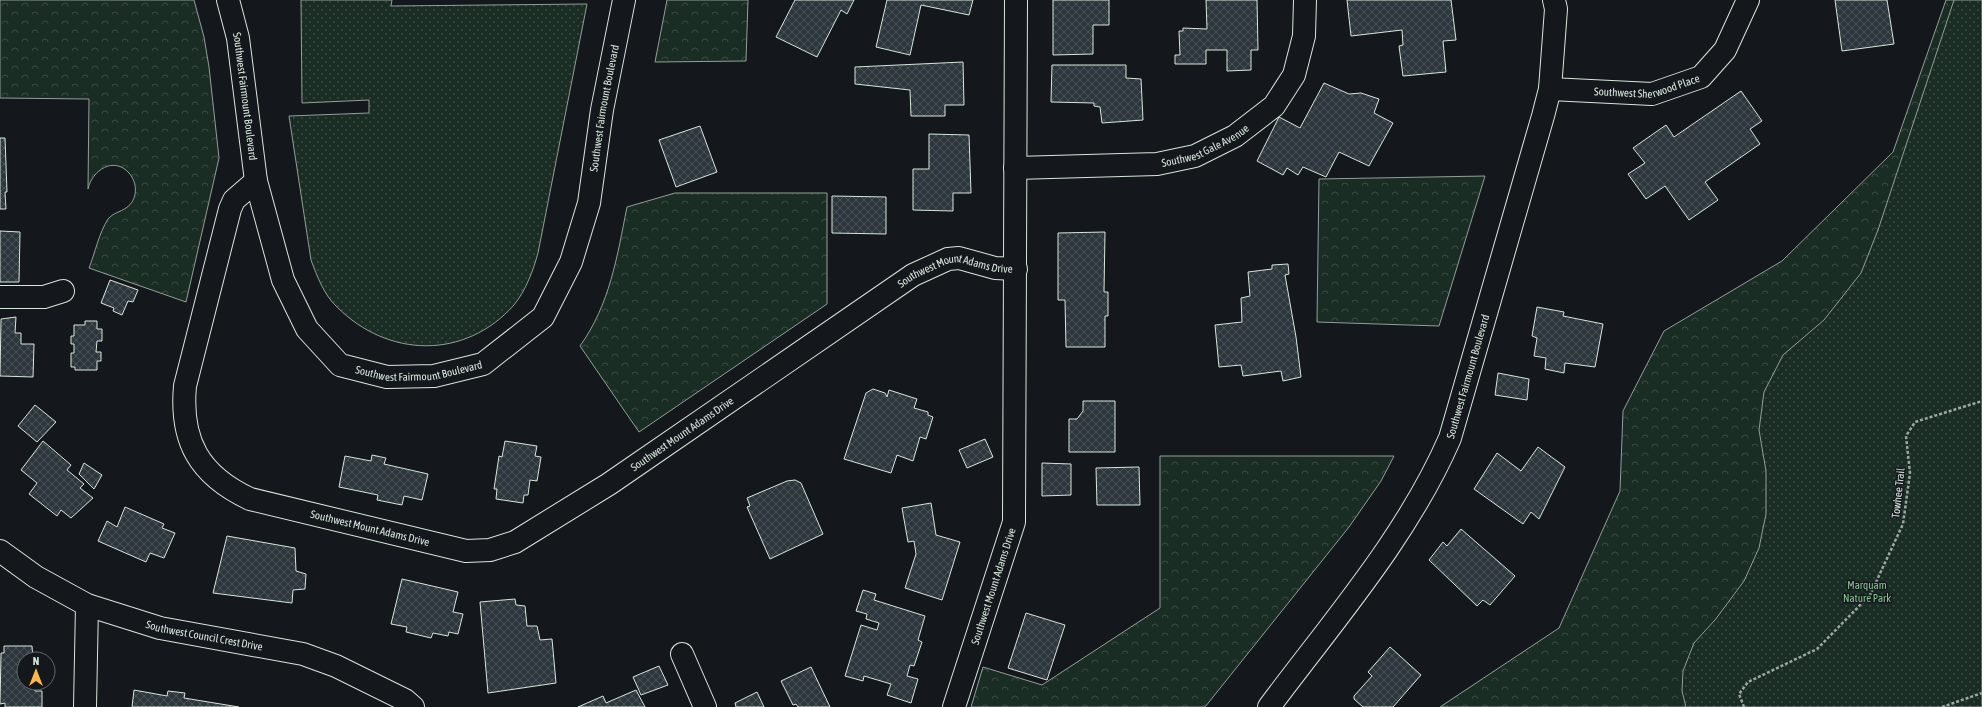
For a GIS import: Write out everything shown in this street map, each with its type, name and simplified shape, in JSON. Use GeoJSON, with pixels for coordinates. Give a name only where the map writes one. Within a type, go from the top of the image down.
{"type":"FeatureCollection","features":[{"type":"Feature","properties":{"kind":"street","name":"Southwest Fairmount Boulevard"},"geometry":{"type":"LineString","coordinates":[[228,0],[238,38],[256,181],[283,280],[307,329],[340,364],[387,377],[434,376],[483,364],[542,317],[571,262],[589,204],[602,110],[624,0]]}},
{"type":"Feature","properties":{"kind":"street"},"geometry":{"type":"LineString","coordinates":[[1016,0],[1016,269]]}},
{"type":"Feature","properties":{"kind":"street","name":"Southwest Gale Avenue"},"geometry":{"type":"LineString","coordinates":[[1015,168],[1157,164],[1195,156],[1234,136],[1274,106],[1294,75],[1304,36],[1305,0]]}},
{"type":"Feature","properties":{"kind":"street","name":"Southwest Fairmount Boulevard"},"geometry":{"type":"LineString","coordinates":[[1268,707],[1391,544],[1437,468],[1450,438],[1550,89],[1556,10],[1554,0]]}},
{"type":"Feature","properties":{"kind":"street","name":"Southwest Sherwood Place"},"geometry":{"type":"LineString","coordinates":[[1550,89],[1652,94],[1701,77],[1724,50],[1748,0]]}},
{"type":"Feature","properties":{"kind":"street","name":"Southwest Mount Adams Drive"},"geometry":{"type":"LineString","coordinates":[[256,181],[234,200],[230,209],[185,386],[183,406],[190,442],[200,461],[225,485],[250,499],[466,551],[490,550],[515,542],[522,538],[609,484],[913,275],[948,259],[963,259],[995,268],[1016,269],[1014,522],[954,707]]}},
{"type":"Feature","properties":{"kind":"street"},"geometry":{"type":"LineString","coordinates":[[0,297],[44,297],[63,291]]}},
{"type":"Feature","properties":{"kind":"street","name":"Southwest Council Crest Drive"},"geometry":{"type":"LineString","coordinates":[[0,551],[36,577],[88,605],[160,628],[303,654],[336,666],[405,700],[413,707]]}},
{"type":"Feature","properties":{"kind":"street"},"geometry":{"type":"LineString","coordinates":[[85,707],[88,605]]}},
{"type":"Feature","properties":{"kind":"street"},"geometry":{"type":"LineString","coordinates":[[682,654],[706,707]]}},
{"type":"Feature","properties":{"kind":"path","name":"Towhee Trail"},"geometry":{"type":"LineString","coordinates":[[1744,707],[1739,694],[1748,682],[1817,649],[1870,595],[1903,524],[1910,473],[1906,436],[1915,422],[1982,401]]}},
{"type":"Feature","properties":{"kind":"path"},"geometry":{"type":"LineString","coordinates":[[1942,707],[1982,693]]}},
{"type":"Feature","properties":{"kind":"green space"},"geometry":{"type":"Polygon","coordinates":[[[0,0],[194,0],[204,37],[209,67],[219,158],[186,302],[89,268],[108,219],[126,208],[133,201],[135,196],[134,182],[129,173],[123,168],[110,166],[99,171],[94,176],[88,189],[89,99],[0,98],[0,0]]]}},
{"type":"Feature","properties":{"kind":"green space"},"geometry":{"type":"Polygon","coordinates":[[[301,0],[392,0],[391,6],[587,4],[534,267],[526,287],[514,305],[494,323],[473,336],[450,343],[426,346],[402,343],[379,336],[357,324],[337,307],[328,297],[321,285],[311,260],[289,116],[369,113],[369,100],[302,103],[301,0]]]}},
{"type":"Feature","properties":{"kind":"green space"},"geometry":{"type":"Polygon","coordinates":[[[667,0],[748,0],[746,61],[655,62],[667,0]]]}},
{"type":"Feature","properties":{"kind":"green space","name":"Marquam Nature Park"},"geometry":{"type":"Polygon","coordinates":[[[1946,0],[1982,0],[1982,707],[1440,707],[1559,628],[1620,491],[1623,411],[1664,331],[1782,261],[1893,152],[1946,0]]]}},
{"type":"Feature","properties":{"kind":"green space","name":"Marquam Nature Park"},"geometry":{"type":"Polygon","coordinates":[[[1954,0],[1982,0],[1982,707],[1686,707],[1682,691],[1683,671],[1694,643],[1715,620],[1744,581],[1759,548],[1766,514],[1766,471],[1759,430],[1764,392],[1783,355],[1824,320],[1861,273],[1878,230],[1954,0]]]}},
{"type":"Feature","properties":{"kind":"green space"},"geometry":{"type":"Polygon","coordinates":[[[1485,176],[1439,326],[1317,322],[1319,179],[1485,176]]]}},
{"type":"Feature","properties":{"kind":"green space"},"geometry":{"type":"Polygon","coordinates":[[[675,193],[827,193],[827,304],[639,432],[580,346],[599,314],[611,280],[627,207],[675,193]]]}},
{"type":"Feature","properties":{"kind":"green space"},"geometry":{"type":"Polygon","coordinates":[[[1160,456],[1394,456],[1381,481],[1349,527],[1205,707],[971,707],[983,667],[1042,685],[1160,608],[1160,456]]]}},
{"type":"Feature","properties":{"kind":"building"},"geometry":{"type":"Polygon","coordinates":[[[795,0],[854,0],[847,14],[841,10],[817,57],[776,37],[795,0]]]}},
{"type":"Feature","properties":{"kind":"building"},"geometry":{"type":"Polygon","coordinates":[[[887,0],[973,0],[969,15],[921,5],[910,55],[876,47],[887,0]]]}},
{"type":"Feature","properties":{"kind":"building"},"geometry":{"type":"Polygon","coordinates":[[[1053,0],[1109,0],[1109,25],[1093,25],[1093,54],[1053,55],[1053,0]]]}},
{"type":"Feature","properties":{"kind":"building"},"geometry":{"type":"Polygon","coordinates":[[[1206,0],[1257,0],[1258,50],[1251,50],[1251,70],[1227,71],[1227,50],[1206,50],[1206,64],[1175,64],[1175,55],[1180,55],[1179,31],[1183,31],[1183,28],[1207,29],[1206,0]]]}},
{"type":"Feature","properties":{"kind":"building"},"geometry":{"type":"Polygon","coordinates":[[[1347,0],[1451,0],[1456,40],[1443,41],[1446,72],[1403,76],[1399,46],[1403,45],[1402,30],[1351,36],[1347,0]]]}},
{"type":"Feature","properties":{"kind":"building"},"geometry":{"type":"Polygon","coordinates":[[[1835,0],[1887,0],[1894,44],[1842,51],[1835,0]]]}},
{"type":"Feature","properties":{"kind":"building"},"geometry":{"type":"Polygon","coordinates":[[[963,62],[964,105],[945,105],[945,116],[911,116],[910,90],[855,84],[855,67],[963,62]]]}},
{"type":"Feature","properties":{"kind":"building"},"geometry":{"type":"Polygon","coordinates":[[[1052,65],[1126,65],[1126,78],[1141,79],[1143,120],[1102,123],[1100,107],[1094,106],[1094,103],[1051,102],[1052,65]]]}},
{"type":"Feature","properties":{"kind":"building"},"geometry":{"type":"Polygon","coordinates":[[[1324,83],[1349,94],[1361,93],[1379,99],[1374,113],[1393,123],[1369,166],[1339,152],[1326,177],[1303,167],[1298,175],[1287,168],[1283,175],[1257,161],[1279,117],[1300,128],[1324,83]]]}},
{"type":"Feature","properties":{"kind":"building"},"geometry":{"type":"Polygon","coordinates":[[[1741,91],[1762,121],[1750,129],[1760,144],[1705,182],[1718,200],[1689,220],[1665,186],[1646,199],[1628,174],[1645,163],[1633,148],[1666,125],[1674,137],[1741,91]]]}},
{"type":"Feature","properties":{"kind":"building"},"geometry":{"type":"Polygon","coordinates":[[[700,126],[717,172],[676,187],[659,140],[700,126]]]}},
{"type":"Feature","properties":{"kind":"building"},"geometry":{"type":"Polygon","coordinates":[[[929,134],[969,135],[971,193],[953,193],[953,211],[913,210],[913,169],[929,169],[929,134]]]}},
{"type":"Feature","properties":{"kind":"building"},"geometry":{"type":"Polygon","coordinates":[[[0,138],[5,138],[7,192],[5,192],[6,209],[0,209],[0,138]]]}},
{"type":"Feature","properties":{"kind":"building"},"geometry":{"type":"Polygon","coordinates":[[[832,196],[886,197],[886,234],[832,233],[832,196]]]}},
{"type":"Feature","properties":{"kind":"building"},"geometry":{"type":"Polygon","coordinates":[[[0,231],[20,232],[19,282],[0,282],[0,231]]]}},
{"type":"Feature","properties":{"kind":"building"},"geometry":{"type":"Polygon","coordinates":[[[1105,232],[1104,292],[1108,292],[1108,316],[1105,316],[1105,347],[1066,347],[1065,300],[1058,300],[1058,233],[1105,232]]]}},
{"type":"Feature","properties":{"kind":"building"},"geometry":{"type":"Polygon","coordinates":[[[1288,264],[1289,274],[1285,275],[1296,337],[1301,377],[1283,381],[1281,371],[1243,376],[1241,365],[1219,367],[1215,325],[1242,322],[1241,298],[1250,296],[1248,272],[1272,269],[1272,265],[1288,264]]]}},
{"type":"Feature","properties":{"kind":"building"},"geometry":{"type":"Polygon","coordinates":[[[110,280],[138,290],[133,302],[128,301],[122,315],[113,311],[114,308],[101,303],[110,280]]]}},
{"type":"Feature","properties":{"kind":"building"},"geometry":{"type":"Polygon","coordinates":[[[1537,307],[1564,312],[1563,316],[1603,324],[1595,367],[1565,363],[1564,373],[1545,369],[1546,358],[1534,356],[1537,338],[1532,336],[1537,307]]]}},
{"type":"Feature","properties":{"kind":"building"},"geometry":{"type":"Polygon","coordinates":[[[16,317],[15,333],[21,333],[21,344],[34,344],[33,377],[0,376],[1,319],[16,317]]]}},
{"type":"Feature","properties":{"kind":"building"},"geometry":{"type":"Polygon","coordinates":[[[85,321],[97,321],[97,329],[102,329],[102,341],[97,341],[96,352],[101,352],[101,361],[97,361],[97,370],[75,370],[75,367],[71,367],[71,353],[74,353],[74,344],[71,344],[71,336],[74,336],[74,325],[85,325],[85,321]]]}},
{"type":"Feature","properties":{"kind":"building"},"geometry":{"type":"Polygon","coordinates":[[[1498,373],[1529,379],[1527,400],[1495,395],[1498,373]]]}},
{"type":"Feature","properties":{"kind":"building"},"geometry":{"type":"Polygon","coordinates":[[[873,389],[885,393],[887,397],[889,390],[917,399],[914,408],[928,412],[928,415],[933,417],[926,439],[920,437],[913,461],[897,455],[891,473],[844,459],[866,393],[873,389]]]}},
{"type":"Feature","properties":{"kind":"building"},"geometry":{"type":"Polygon","coordinates":[[[1083,401],[1115,401],[1115,452],[1069,452],[1069,419],[1077,419],[1083,411],[1083,401]]]}},
{"type":"Feature","properties":{"kind":"building"},"geometry":{"type":"Polygon","coordinates":[[[35,405],[56,422],[37,442],[18,426],[35,405]]]}},
{"type":"Feature","properties":{"kind":"building"},"geometry":{"type":"Polygon","coordinates":[[[985,439],[993,457],[967,468],[959,450],[985,439]]]}},
{"type":"Feature","properties":{"kind":"building"},"geometry":{"type":"Polygon","coordinates":[[[43,441],[71,465],[67,470],[84,484],[80,488],[93,498],[71,518],[61,510],[57,516],[29,494],[37,483],[21,470],[43,441]]]}},
{"type":"Feature","properties":{"kind":"building"},"geometry":{"type":"Polygon","coordinates":[[[505,441],[537,446],[535,456],[541,457],[537,481],[530,480],[528,495],[524,495],[523,503],[496,499],[497,489],[494,489],[499,456],[502,457],[505,441]]]}},
{"type":"Feature","properties":{"kind":"building"},"geometry":{"type":"Polygon","coordinates":[[[1538,447],[1565,467],[1539,519],[1531,512],[1523,524],[1474,489],[1497,453],[1521,471],[1538,447]]]}},
{"type":"Feature","properties":{"kind":"building"},"geometry":{"type":"Polygon","coordinates":[[[372,455],[386,458],[384,464],[428,474],[422,500],[404,496],[402,505],[377,500],[378,495],[339,487],[345,456],[371,461],[372,455]]]}},
{"type":"Feature","properties":{"kind":"building"},"geometry":{"type":"Polygon","coordinates":[[[84,463],[102,475],[94,489],[79,474],[84,463]]]}},
{"type":"Feature","properties":{"kind":"building"},"geometry":{"type":"Polygon","coordinates":[[[1042,463],[1071,464],[1071,495],[1042,496],[1042,463]]]}},
{"type":"Feature","properties":{"kind":"building"},"geometry":{"type":"Polygon","coordinates":[[[1139,467],[1140,505],[1097,505],[1096,468],[1139,467]]]}},
{"type":"Feature","properties":{"kind":"building"},"geometry":{"type":"Polygon","coordinates":[[[795,480],[801,483],[823,534],[770,559],[747,507],[750,506],[747,498],[787,481],[795,480]]]}},
{"type":"Feature","properties":{"kind":"building"},"geometry":{"type":"Polygon","coordinates":[[[931,503],[936,535],[960,542],[942,600],[905,588],[916,554],[914,541],[908,542],[902,508],[931,503]]]}},
{"type":"Feature","properties":{"kind":"building"},"geometry":{"type":"Polygon","coordinates":[[[125,507],[164,524],[162,528],[175,533],[164,558],[150,553],[146,562],[98,541],[107,521],[117,527],[125,507]]]}},
{"type":"Feature","properties":{"kind":"building"},"geometry":{"type":"Polygon","coordinates":[[[1461,529],[1515,576],[1490,605],[1483,600],[1477,606],[1429,560],[1443,542],[1447,546],[1461,529]]]}},
{"type":"Feature","properties":{"kind":"building"},"geometry":{"type":"Polygon","coordinates":[[[227,536],[295,548],[296,571],[306,574],[305,589],[293,590],[292,603],[213,593],[227,536]]]}},
{"type":"Feature","properties":{"kind":"building"},"geometry":{"type":"Polygon","coordinates":[[[402,579],[458,592],[453,612],[463,614],[458,634],[449,632],[448,636],[433,633],[431,638],[406,632],[407,627],[391,624],[402,579]]]}},
{"type":"Feature","properties":{"kind":"building"},"geometry":{"type":"Polygon","coordinates":[[[863,590],[876,594],[874,600],[925,616],[918,640],[922,642],[914,666],[910,665],[907,676],[918,679],[911,703],[887,695],[891,684],[864,676],[863,681],[845,676],[861,625],[877,630],[879,623],[866,619],[867,614],[856,611],[863,590]]]}},
{"type":"Feature","properties":{"kind":"building"},"geometry":{"type":"Polygon","coordinates":[[[515,599],[516,605],[525,606],[527,626],[537,626],[540,640],[552,639],[556,683],[488,693],[480,602],[515,599]]]}},
{"type":"Feature","properties":{"kind":"building"},"geometry":{"type":"Polygon","coordinates":[[[1026,613],[1065,625],[1047,680],[1008,668],[1026,613]]]}},
{"type":"Feature","properties":{"kind":"building"},"geometry":{"type":"Polygon","coordinates":[[[4,646],[32,646],[32,651],[16,651],[16,691],[42,691],[42,707],[5,707],[5,703],[0,704],[1,653],[4,653],[4,646]]]}},
{"type":"Feature","properties":{"kind":"building"},"geometry":{"type":"Polygon","coordinates":[[[1390,647],[1421,675],[1393,707],[1363,707],[1354,699],[1354,696],[1372,676],[1368,672],[1390,647]]]}},
{"type":"Feature","properties":{"kind":"building"},"geometry":{"type":"Polygon","coordinates":[[[659,666],[668,685],[641,695],[633,677],[659,666]]]}},
{"type":"Feature","properties":{"kind":"building"},"geometry":{"type":"Polygon","coordinates":[[[811,667],[830,707],[798,707],[796,704],[793,705],[781,681],[811,667]]]}},
{"type":"Feature","properties":{"kind":"building"},"geometry":{"type":"Polygon","coordinates":[[[134,690],[167,696],[168,691],[185,693],[184,698],[239,707],[132,707],[134,690]]]}},
{"type":"Feature","properties":{"kind":"building"},"geometry":{"type":"Polygon","coordinates":[[[636,690],[645,707],[578,707],[603,696],[606,703],[636,690]]]}},
{"type":"Feature","properties":{"kind":"building"},"geometry":{"type":"Polygon","coordinates":[[[757,692],[764,707],[736,707],[735,703],[757,692]]]}}]}
